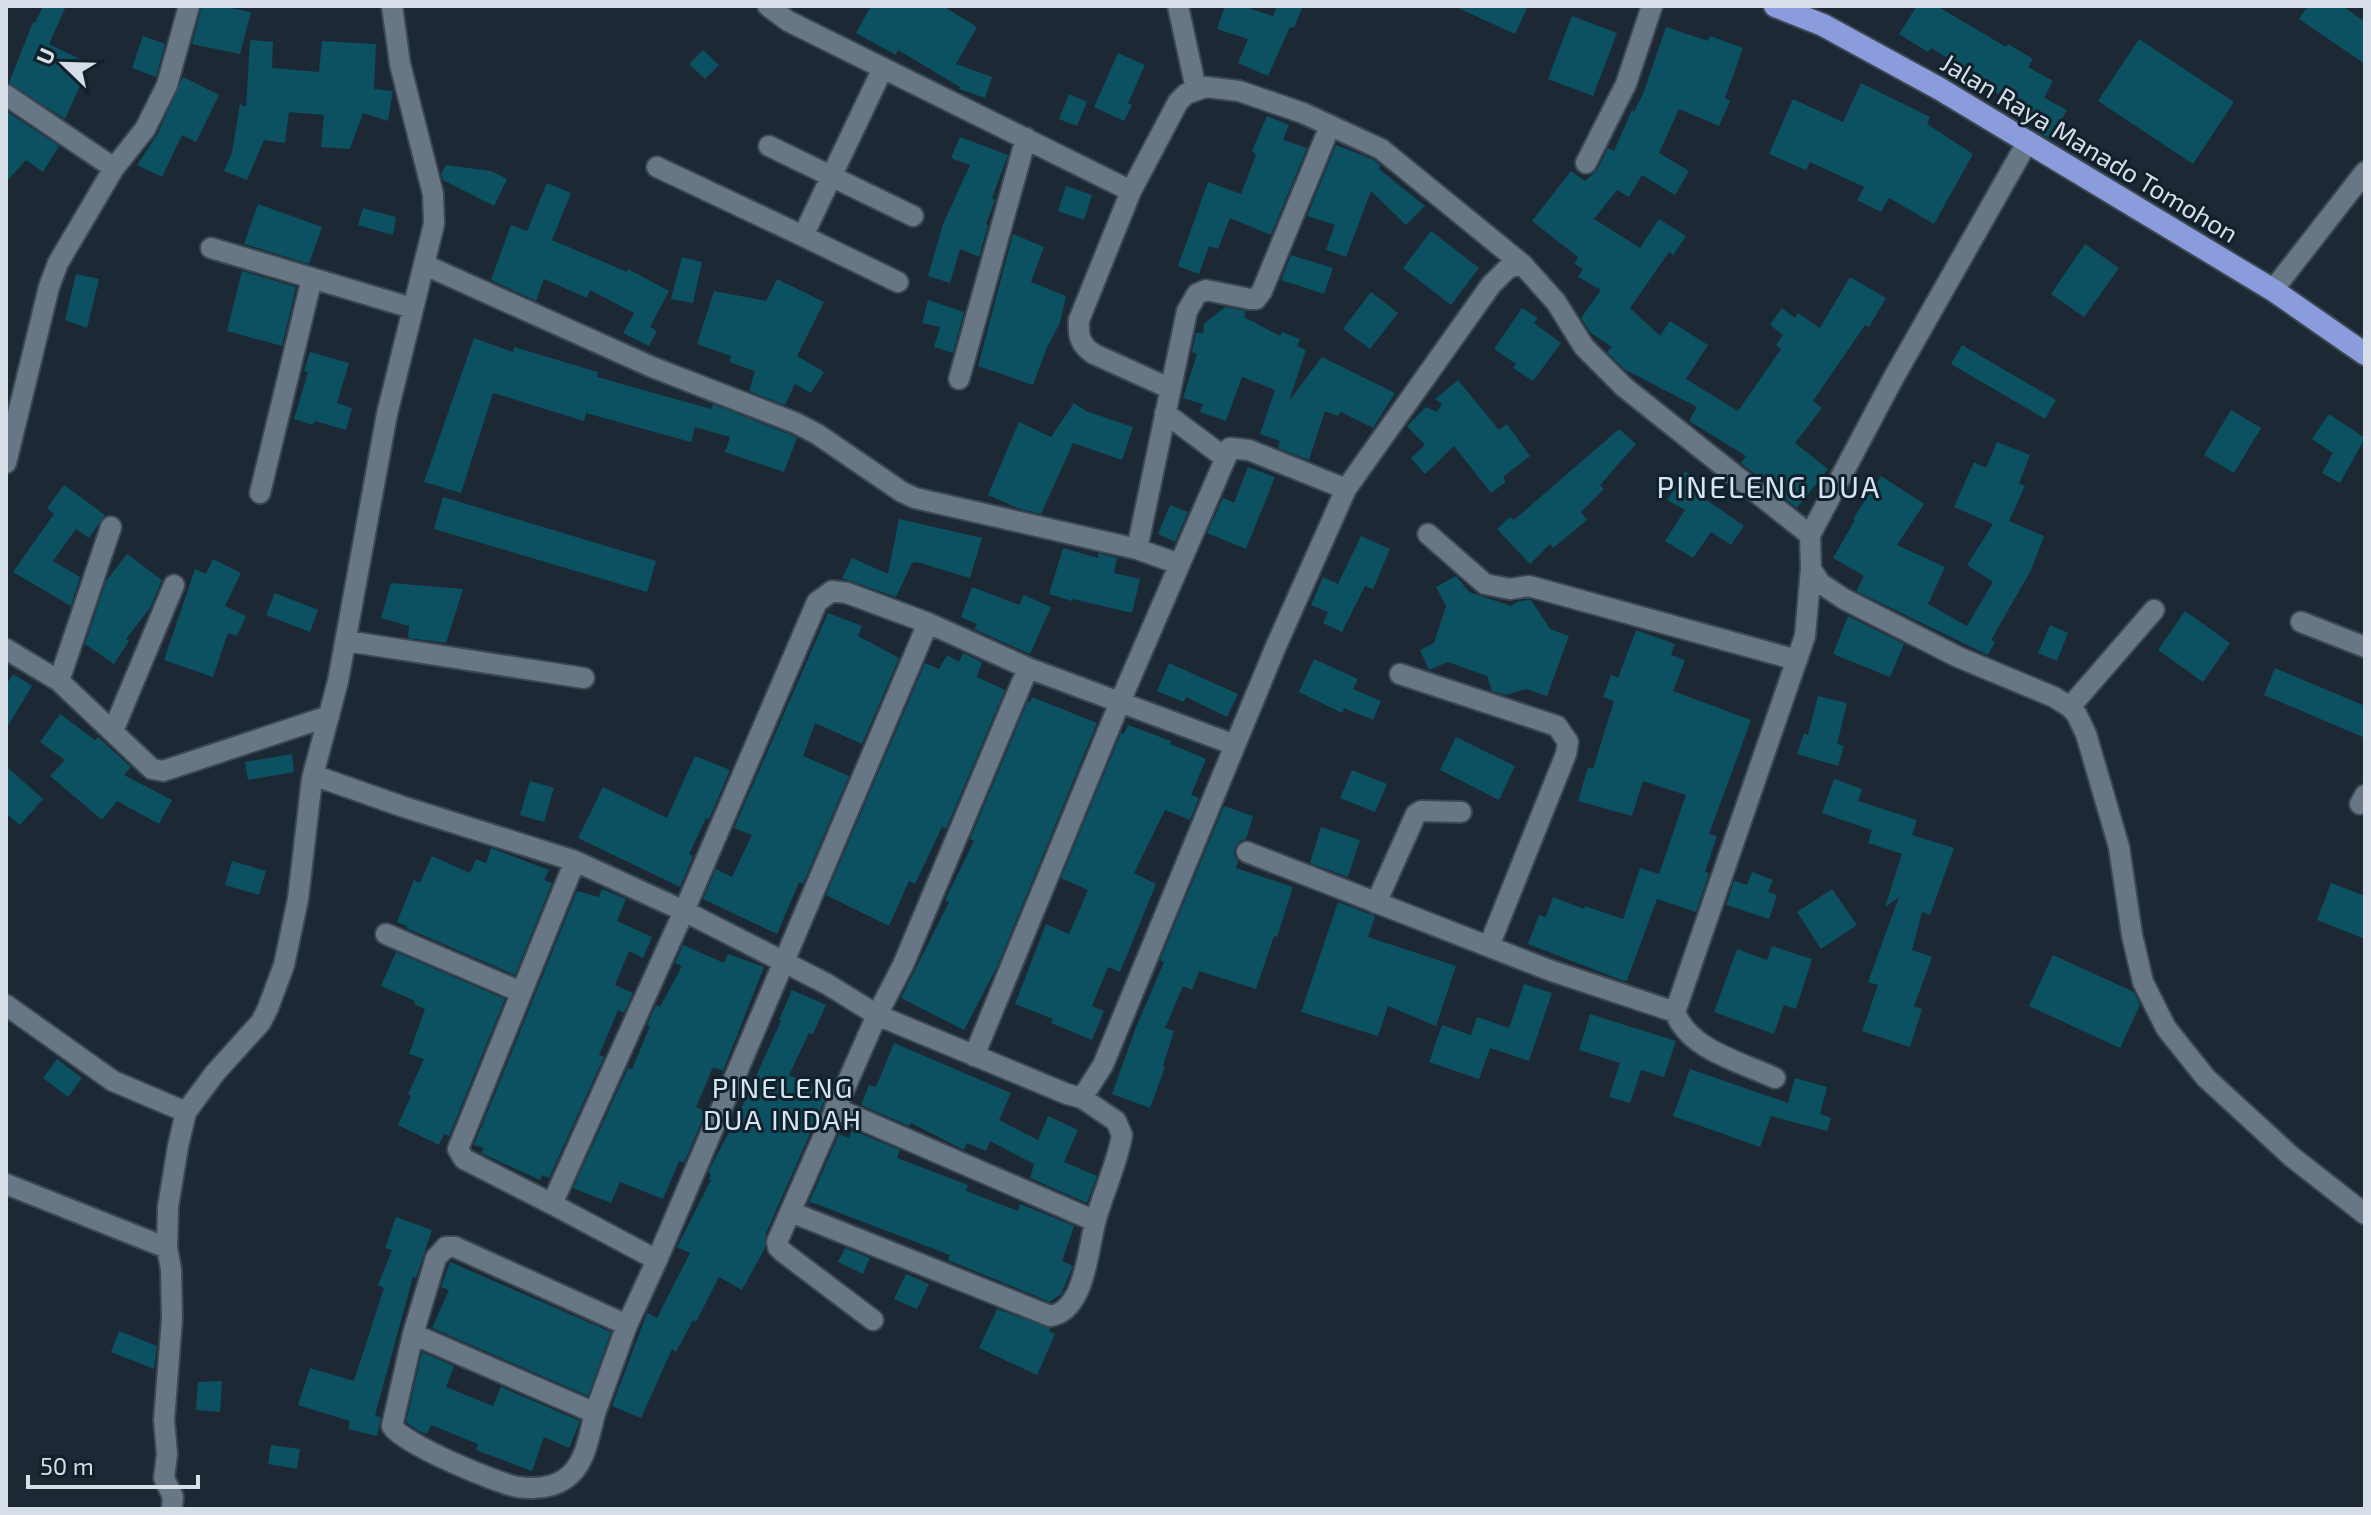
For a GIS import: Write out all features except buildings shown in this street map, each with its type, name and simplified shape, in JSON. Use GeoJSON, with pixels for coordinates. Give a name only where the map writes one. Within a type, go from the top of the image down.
{"type":"FeatureCollection","features":[{"type":"Feature","properties":{"kind":"highway","name":"Jalan Raya Manado Tomohon"},"geometry":{"type":"LineString","coordinates":[[1781,7],[1823,25],[2028,141],[2273,290],[2365,354]]}},
{"type":"Feature","properties":{"kind":"street"},"geometry":{"type":"LineString","coordinates":[[6,463],[49,287],[58,263],[114,168],[145,129],[163,94],[189,6]]}},
{"type":"Feature","properties":{"kind":"street"},"geometry":{"type":"LineString","coordinates":[[172,1509],[173,1497],[164,1478],[167,1454],[164,1420],[166,1380],[172,1319],[171,1269],[167,1248],[168,1207],[186,1112],[215,1073],[255,1030],[268,1008],[284,965],[293,925],[313,775],[346,641],[387,414],[434,224],[433,194],[400,64],[392,6]]}},
{"type":"Feature","properties":{"kind":"street"},"geometry":{"type":"LineString","coordinates":[[768,6],[778,16],[1131,191]]}},
{"type":"Feature","properties":{"kind":"street"},"geometry":{"type":"LineString","coordinates":[[1178,6],[1196,89]]}},
{"type":"Feature","properties":{"kind":"street"},"geometry":{"type":"LineString","coordinates":[[1586,163],[1626,84],[1652,6]]}},
{"type":"Feature","properties":{"kind":"street"},"geometry":{"type":"LineString","coordinates":[[803,236],[883,68]]}},
{"type":"Feature","properties":{"kind":"street"},"geometry":{"type":"LineString","coordinates":[[1169,388],[1085,348],[1079,335],[1079,320],[1131,191],[1178,102],[1196,89],[1219,87],[1239,91],[1303,113],[1381,149],[1522,264],[1556,302],[1584,347],[1613,377],[1810,535]]}},
{"type":"Feature","properties":{"kind":"street"},"geometry":{"type":"LineString","coordinates":[[6,95],[114,168]]}},
{"type":"Feature","properties":{"kind":"street"},"geometry":{"type":"LineString","coordinates":[[1137,549],[1187,311],[1201,291],[1211,290],[1256,299],[1330,126]]}},
{"type":"Feature","properties":{"kind":"street"},"geometry":{"type":"LineString","coordinates":[[959,379],[1026,138]]}},
{"type":"Feature","properties":{"kind":"street"},"geometry":{"type":"LineString","coordinates":[[1775,1078],[1697,1042],[1680,1026],[1675,1012],[1797,660],[1809,617],[1810,535],[1894,377],[2028,141]]}},
{"type":"Feature","properties":{"kind":"street"},"geometry":{"type":"LineString","coordinates":[[769,146],[913,216]]}},
{"type":"Feature","properties":{"kind":"street"},"geometry":{"type":"LineString","coordinates":[[657,167],[898,282]]}},
{"type":"Feature","properties":{"kind":"street"},"geometry":{"type":"LineString","coordinates":[[2273,290],[2365,172]]}},
{"type":"Feature","properties":{"kind":"street"},"geometry":{"type":"LineString","coordinates":[[211,248],[412,308]]}},
{"type":"Feature","properties":{"kind":"street"},"geometry":{"type":"LineString","coordinates":[[1082,1098],[1103,1065],[1276,646],[1346,489],[1491,285],[1508,268],[1522,264]]}},
{"type":"Feature","properties":{"kind":"street"},"geometry":{"type":"LineString","coordinates":[[425,265],[652,367],[796,423],[915,498],[1137,549],[1179,564]]}},
{"type":"Feature","properties":{"kind":"street"},"geometry":{"type":"LineString","coordinates":[[260,493],[312,278]]}},
{"type":"Feature","properties":{"kind":"street"},"geometry":{"type":"LineString","coordinates":[[1165,413],[1224,457]]}},
{"type":"Feature","properties":{"kind":"street"},"geometry":{"type":"LineString","coordinates":[[974,1056],[1224,457],[1233,447],[1249,450],[1346,489]]}},
{"type":"Feature","properties":{"kind":"street"},"geometry":{"type":"LineString","coordinates":[[59,681],[111,527]]}},
{"type":"Feature","properties":{"kind":"street"},"geometry":{"type":"LineString","coordinates":[[1428,534],[1485,584],[1510,589],[1529,586],[1797,660]]}},
{"type":"Feature","properties":{"kind":"street"},"geometry":{"type":"LineString","coordinates":[[1811,569],[1820,583],[1860,608],[1958,657],[2054,697],[2070,707],[2086,734],[2119,847],[2132,935],[2143,982],[2166,1028],[2206,1078],[2292,1157],[2365,1214]]}},
{"type":"Feature","properties":{"kind":"street"},"geometry":{"type":"LineString","coordinates":[[113,731],[174,585]]}},
{"type":"Feature","properties":{"kind":"street"},"geometry":{"type":"LineString","coordinates":[[552,1204],[684,911],[817,602],[832,591],[843,592],[928,623],[1028,668],[1235,745]]}},
{"type":"Feature","properties":{"kind":"street"},"geometry":{"type":"LineString","coordinates":[[2070,707],[2154,610]]}},
{"type":"Feature","properties":{"kind":"street"},"geometry":{"type":"LineString","coordinates":[[2301,622],[2365,647]]}},
{"type":"Feature","properties":{"kind":"street"},"geometry":{"type":"LineString","coordinates":[[627,1325],[455,1247],[446,1247],[436,1258],[413,1334],[392,1426],[396,1433],[509,1485],[540,1488],[555,1484],[577,1469],[627,1325],[785,963],[928,623]]}},
{"type":"Feature","properties":{"kind":"street"},"geometry":{"type":"LineString","coordinates":[[346,641],[584,678]]}},
{"type":"Feature","properties":{"kind":"street"},"geometry":{"type":"LineString","coordinates":[[6,649],[59,681],[152,769],[163,771],[329,716]]}},
{"type":"Feature","properties":{"kind":"street"},"geometry":{"type":"LineString","coordinates":[[873,1320],[778,1247],[779,1235],[877,1015],[903,965],[1028,668]]}},
{"type":"Feature","properties":{"kind":"street"},"geometry":{"type":"LineString","coordinates":[[1400,674],[1557,726],[1568,742],[1566,754],[1489,946]]}},
{"type":"Feature","properties":{"kind":"street"},"geometry":{"type":"LineString","coordinates":[[313,775],[575,861],[684,911],[827,984],[877,1015],[1082,1098],[1116,1121],[1122,1135],[1075,1297],[1063,1312],[1050,1316],[791,1212]]}},
{"type":"Feature","properties":{"kind":"street"},"geometry":{"type":"LineString","coordinates":[[1376,903],[1416,814],[1421,811],[1461,812]]}},
{"type":"Feature","properties":{"kind":"street"},"geometry":{"type":"LineString","coordinates":[[1247,852],[1549,970],[1675,1012]]}},
{"type":"Feature","properties":{"kind":"street"},"geometry":{"type":"LineString","coordinates":[[575,861],[458,1149],[464,1159],[657,1260]]}},
{"type":"Feature","properties":{"kind":"street"},"geometry":{"type":"LineString","coordinates":[[386,934],[521,992]]}},
{"type":"Feature","properties":{"kind":"street"},"geometry":{"type":"LineString","coordinates":[[6,1005],[113,1081],[186,1112]]}},
{"type":"Feature","properties":{"kind":"street"},"geometry":{"type":"LineString","coordinates":[[835,1108],[1095,1221]]}},
{"type":"Feature","properties":{"kind":"street"},"geometry":{"type":"LineString","coordinates":[[6,1184],[167,1248]]}},
{"type":"Feature","properties":{"kind":"street"},"geometry":{"type":"LineString","coordinates":[[413,1334],[595,1413]]}},
{"type":"Feature","properties":{"kind":"district","name":"PINELENG DUA"},"geometry":{"type":"Point","coordinates":[1769,486]}},
{"type":"Feature","properties":{"kind":"district","name":"PINELENG DUA INDAH"},"geometry":{"type":"Point","coordinates":[783,1103]}}]}
